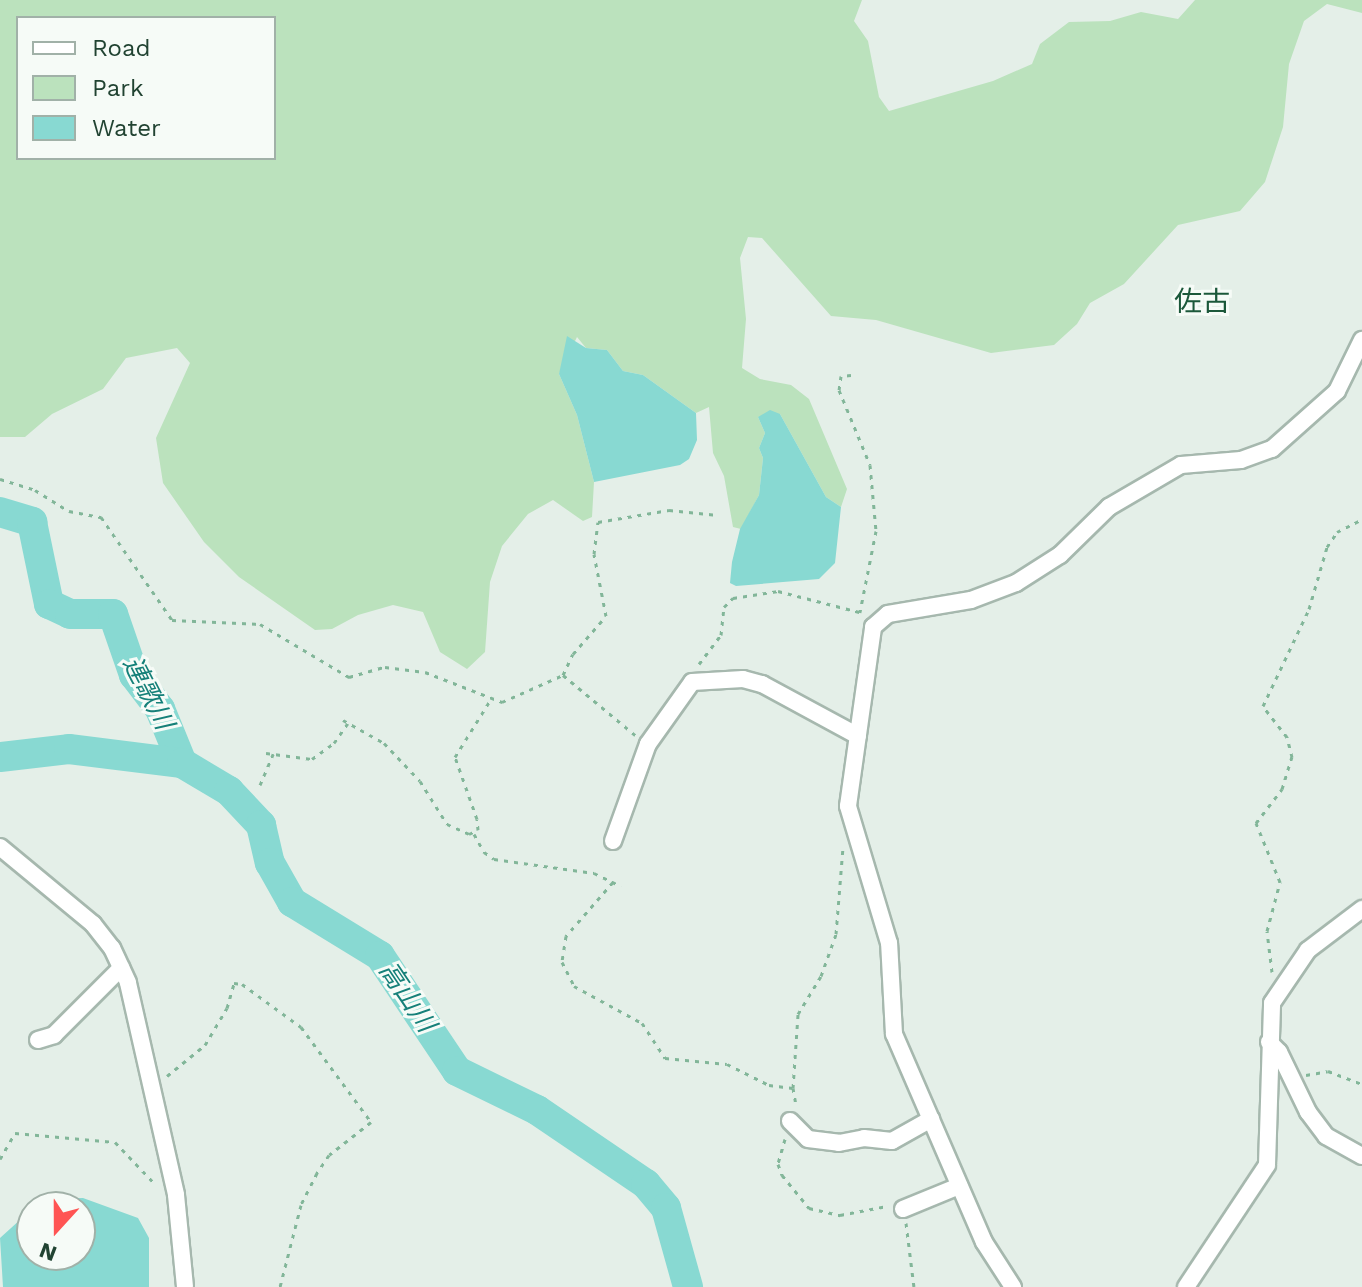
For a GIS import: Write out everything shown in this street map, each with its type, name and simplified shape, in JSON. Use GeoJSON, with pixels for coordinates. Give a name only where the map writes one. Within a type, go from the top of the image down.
{"type":"FeatureCollection","features":[{"type":"Feature","properties":{"kind":"street"},"geometry":{"type":"LineString","coordinates":[[1013,1287],[984,1242],[931,1119],[898,1052],[889,943],[876,892],[852,833],[848,806],[876,621],[888,614],[971,600],[1016,583],[1060,555],[1109,507],[1181,465],[1241,460],[1272,449],[1337,391],[1362,340]]}},
{"type":"Feature","properties":{"kind":"street"},"geometry":{"type":"LineString","coordinates":[[613,841],[648,744],[692,682],[743,679],[762,684],[858,736]]}},
{"type":"Feature","properties":{"kind":"street"},"geometry":{"type":"LineString","coordinates":[[0,847],[93,924],[121,968],[176,1195],[185,1287]]}},
{"type":"Feature","properties":{"kind":"street"},"geometry":{"type":"LineString","coordinates":[[1186,1287],[1267,1165],[1272,1003],[1308,950],[1362,909]]}},
{"type":"Feature","properties":{"kind":"street"},"geometry":{"type":"LineString","coordinates":[[38,1040],[54,1035],[121,968]]}},
{"type":"Feature","properties":{"kind":"street"},"geometry":{"type":"LineString","coordinates":[[1269,1042],[1326,1136],[1362,1156]]}},
{"type":"Feature","properties":{"kind":"street"},"geometry":{"type":"LineString","coordinates":[[790,1121],[808,1139],[839,1143],[864,1138],[892,1141],[931,1119]]}},
{"type":"Feature","properties":{"kind":"street"},"geometry":{"type":"LineString","coordinates":[[903,1209],[959,1186]]}},
{"type":"Feature","properties":{"kind":"path"},"geometry":{"type":"LineString","coordinates":[[851,375],[841,376],[839,390],[864,443],[876,531],[860,612]]}},
{"type":"Feature","properties":{"kind":"path"},"geometry":{"type":"LineString","coordinates":[[0,479],[35,490],[69,511],[101,517],[172,620],[260,624],[288,636],[349,677],[385,667],[425,672],[491,699],[507,701],[563,675],[606,616],[594,554],[598,522],[669,510],[718,515]]}},
{"type":"Feature","properties":{"kind":"path"},"geometry":{"type":"LineString","coordinates":[[1272,1003],[1268,991],[1274,965],[1267,931],[1280,882],[1256,823],[1262,809],[1282,789],[1292,757],[1287,737],[1263,706],[1309,609],[1327,547],[1337,532],[1362,519]]}},
{"type":"Feature","properties":{"kind":"path"},"geometry":{"type":"LineString","coordinates":[[692,682],[692,673],[721,635],[724,607],[733,598],[778,591],[860,612],[876,621]]}},
{"type":"Feature","properties":{"kind":"path"},"geometry":{"type":"LineString","coordinates":[[563,675],[648,744]]}},
{"type":"Feature","properties":{"kind":"path"},"geometry":{"type":"LineString","coordinates":[[491,699],[455,757],[477,819],[474,833],[484,852],[494,859],[594,873],[621,886]]}},
{"type":"Feature","properties":{"kind":"path"},"geometry":{"type":"LineString","coordinates":[[343,720],[371,733],[399,758],[447,824],[474,833]]}},
{"type":"Feature","properties":{"kind":"path"},"geometry":{"type":"LineString","coordinates":[[266,753],[312,759],[334,743],[348,723]]}},
{"type":"Feature","properties":{"kind":"path"},"geometry":{"type":"LineString","coordinates":[[260,785],[273,754]]}},
{"type":"Feature","properties":{"kind":"path"},"geometry":{"type":"LineString","coordinates":[[852,833],[838,860],[836,934],[821,976],[798,1014],[793,1088],[798,1098],[778,1164],[809,1208],[840,1215],[879,1206],[903,1209],[914,1287]]}},
{"type":"Feature","properties":{"kind":"path"},"geometry":{"type":"LineString","coordinates":[[613,882],[566,936],[562,962],[574,986],[642,1023],[665,1058],[706,1058],[769,1085],[793,1088]]}},
{"type":"Feature","properties":{"kind":"path"},"geometry":{"type":"LineString","coordinates":[[152,1090],[205,1045],[227,1008],[234,983],[292,1018],[354,1093],[371,1122],[329,1155],[317,1173],[301,1205],[280,1287]]}},
{"type":"Feature","properties":{"kind":"path"},"geometry":{"type":"LineString","coordinates":[[1293,1079],[1328,1071],[1362,1084]]}},
{"type":"Feature","properties":{"kind":"path"},"geometry":{"type":"LineString","coordinates":[[0,1159],[15,1133],[115,1142],[156,1184],[176,1195]]}},
{"type":"Feature","properties":{"kind":"green space"},"geometry":{"type":"Polygon","coordinates":[[[0,0],[862,0],[854,21],[868,41],[879,97],[889,111],[993,81],[1032,64],[1040,44],[1069,22],[1110,21],[1141,12],[1178,19],[1195,0],[1362,0],[1362,13],[1327,4],[1304,21],[1289,64],[1283,127],[1265,182],[1240,211],[1178,225],[1124,284],[1090,303],[1077,324],[1054,345],[991,353],[876,320],[831,316],[762,238],[748,237],[740,258],[746,319],[742,368],[760,379],[791,385],[809,399],[847,489],[841,507],[826,497],[780,414],[758,417],[765,433],[759,448],[763,458],[759,495],[741,529],[733,527],[724,476],[713,453],[709,407],[696,413],[643,375],[623,371],[607,350],[586,348],[577,337],[559,374],[577,415],[594,482],[592,517],[583,521],[553,500],[528,514],[502,546],[490,582],[485,652],[467,669],[440,652],[423,612],[393,605],[358,615],[332,629],[315,630],[239,577],[204,542],[163,483],[156,438],[190,363],[177,348],[126,358],[103,389],[52,414],[25,437],[0,437],[0,0]]]}},
{"type":"Feature","properties":{"kind":"water"},"geometry":{"type":"Polygon","coordinates":[[[567,336],[586,348],[607,350],[623,371],[643,375],[696,413],[697,440],[689,459],[680,465],[594,482],[577,415],[559,374],[567,336]]]}},
{"type":"Feature","properties":{"kind":"water"},"geometry":{"type":"Polygon","coordinates":[[[770,410],[780,414],[826,497],[841,507],[835,563],[819,579],[736,586],[730,583],[740,529],[759,495],[763,458],[759,448],[765,433],[758,417],[770,410]]]}},
{"type":"Feature","properties":{"kind":"water"},"geometry":{"type":"Polygon","coordinates":[[[96,1203],[138,1218],[149,1238],[149,1287],[3,1287],[0,1238],[16,1224],[16,1271],[96,1271],[96,1203]]]}},
{"type":"Feature","properties":{"kind":"waterway","name":"連歌川"},"geometry":{"type":"LineString","coordinates":[[0,512],[32,522],[49,604],[70,614],[113,614],[134,675],[160,709],[182,763]]}},
{"type":"Feature","properties":{"kind":"waterway","name":"高山川"},"geometry":{"type":"LineString","coordinates":[[0,757],[69,749],[182,763],[229,791],[261,825],[270,863],[292,902],[380,956],[457,1071],[537,1110],[646,1184],[666,1208],[688,1287]]}},
{"type":"Feature","properties":{"kind":"district","name":"佐古"},"geometry":{"type":"Point","coordinates":[1202,302]}}]}
